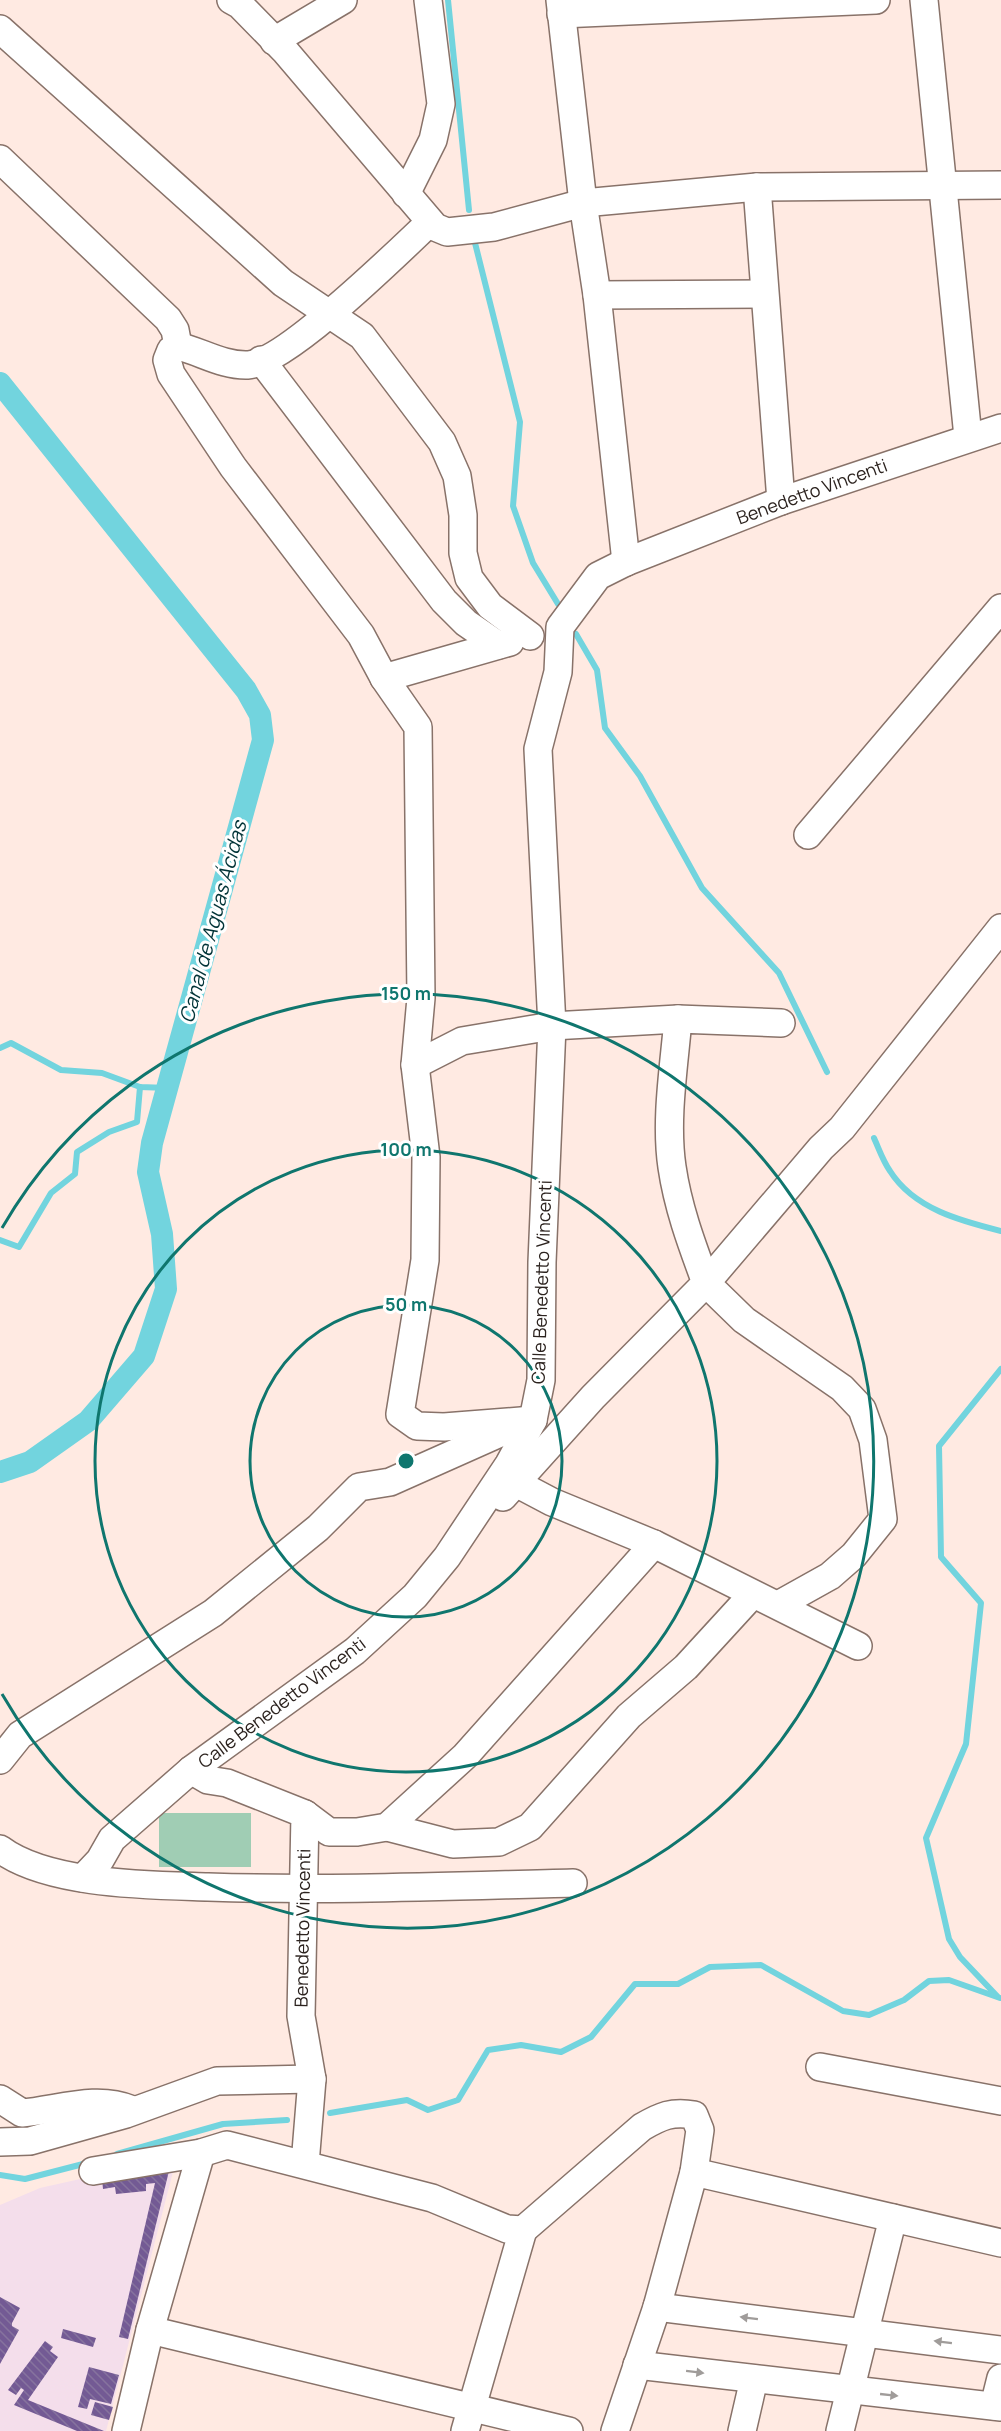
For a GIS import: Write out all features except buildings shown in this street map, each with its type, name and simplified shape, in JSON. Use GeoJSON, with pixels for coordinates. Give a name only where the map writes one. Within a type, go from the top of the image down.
{"type":"FeatureCollection","features":[{"type":"Feature","properties":{"kind":"street"},"geometry":{"type":"LineString","coordinates":[[231,0],[240,5],[274,41],[430,222],[447,232],[494,227],[583,203],[757,187],[1001,185]]}},
{"type":"Feature","properties":{"kind":"street"},"geometry":{"type":"LineString","coordinates":[[274,41],[343,0]]}},
{"type":"Feature","properties":{"kind":"street"},"geometry":{"type":"LineString","coordinates":[[406,194],[433,140],[441,104],[428,0]]}},
{"type":"Feature","properties":{"kind":"street"},"geometry":{"type":"LineString","coordinates":[[384,678],[560,627],[598,576],[626,562],[597,295],[583,203],[560,7],[876,0]]}},
{"type":"Feature","properties":{"kind":"street"},"geometry":{"type":"LineString","coordinates":[[924,0],[968,437]]}},
{"type":"Feature","properties":{"kind":"street"},"geometry":{"type":"LineString","coordinates":[[0,29],[283,284],[362,336],[442,442],[457,476],[463,515],[463,552],[469,578],[490,606],[530,636]]}},
{"type":"Feature","properties":{"kind":"street"},"geometry":{"type":"LineString","coordinates":[[0,159],[168,319],[176,330],[178,346]]}},
{"type":"Feature","properties":{"kind":"street"},"geometry":{"type":"LineString","coordinates":[[757,187],[781,501]]}},
{"type":"Feature","properties":{"kind":"street"},"geometry":{"type":"LineString","coordinates":[[178,346],[229,365],[251,365],[331,314],[430,222]]}},
{"type":"Feature","properties":{"kind":"street"},"geometry":{"type":"LineString","coordinates":[[597,295],[764,294]]}},
{"type":"Feature","properties":{"kind":"street"},"geometry":{"type":"LineString","coordinates":[[178,346],[171,350],[166,360],[171,374],[233,467],[361,635],[384,678],[418,727],[421,998],[415,1065],[426,1157],[425,1260],[416,1327],[404,1379],[400,1414],[417,1426],[444,1427],[532,1420]]}},
{"type":"Feature","properties":{"kind":"street"},"geometry":{"type":"LineString","coordinates":[[261,360],[444,601],[466,623],[498,645]]}},
{"type":"Feature","properties":{"kind":"street","name":"Benedetto Vincenti"},"geometry":{"type":"LineString","coordinates":[[626,562],[781,501],[968,437],[1001,428]]}},
{"type":"Feature","properties":{"kind":"street"},"geometry":{"type":"LineString","coordinates":[[808,835],[1001,608]]}},
{"type":"Feature","properties":{"kind":"street","name":"Calle Benedetto Vincenti"},"geometry":{"type":"LineString","coordinates":[[83,1878],[100,1860],[112,1839],[191,1770],[355,1651],[416,1596],[447,1557],[509,1464],[532,1420],[542,1380],[542,1262],[552,1026],[538,749],[558,672],[560,627]]}},
{"type":"Feature","properties":{"kind":"street"},"geometry":{"type":"LineString","coordinates":[[489,1493],[502,1499],[593,1397],[706,1283],[821,1148],[842,1128],[1001,928]]}},
{"type":"Feature","properties":{"kind":"street"},"geometry":{"type":"LineString","coordinates":[[415,1065],[462,1041],[552,1026],[678,1019],[781,1023]]}},
{"type":"Feature","properties":{"kind":"street"},"geometry":{"type":"LineString","coordinates":[[678,1019],[670,1127],[672,1165],[682,1219],[706,1283],[744,1320],[842,1388],[862,1409],[873,1440],[883,1519],[854,1555],[830,1576],[777,1605]]}},
{"type":"Feature","properties":{"kind":"street"},"geometry":{"type":"LineString","coordinates":[[0,1760],[20,1735],[213,1613],[318,1528],[359,1487],[390,1482],[477,1441],[532,1420]]}},
{"type":"Feature","properties":{"kind":"street"},"geometry":{"type":"LineString","coordinates":[[516,1483],[552,1502],[654,1544],[858,1646]]}},
{"type":"Feature","properties":{"kind":"street"},"geometry":{"type":"LineString","coordinates":[[387,1827],[465,1756],[654,1544]]}},
{"type":"Feature","properties":{"kind":"street"},"geometry":{"type":"LineString","coordinates":[[191,1770],[208,1780],[227,1783],[305,1814],[329,1832],[357,1832],[387,1827],[453,1844],[499,1842],[530,1827],[629,1716],[686,1667],[752,1595]]}},
{"type":"Feature","properties":{"kind":"street","name":"Benedetto Vincenti"},"geometry":{"type":"LineString","coordinates":[[305,1814],[301,2016],[312,2079],[305,2164]]}},
{"type":"Feature","properties":{"kind":"street"},"geometry":{"type":"LineString","coordinates":[[0,1849],[8,1855],[48,1869],[83,1878],[128,1884],[304,1890],[573,1883]]}},
{"type":"Feature","properties":{"kind":"street"},"geometry":{"type":"LineString","coordinates":[[820,2067],[1001,2101]]}},
{"type":"Feature","properties":{"kind":"street"},"geometry":{"type":"LineString","coordinates":[[0,2142],[30,2141],[134,2111],[217,2081],[312,2079]]}},
{"type":"Feature","properties":{"kind":"street"},"geometry":{"type":"LineString","coordinates":[[0,2099],[22,2113],[96,2103],[117,2103],[134,2111]]}},
{"type":"Feature","properties":{"kind":"street"},"geometry":{"type":"LineString","coordinates":[[468,2419],[523,2230],[642,2127],[662,2115],[677,2112],[694,2115],[700,2130],[694,2172],[657,2307],[615,2431]]}},
{"type":"Feature","properties":{"kind":"street"},"geometry":{"type":"LineString","coordinates":[[93,2171],[201,2153],[227,2145],[432,2198],[507,2229],[523,2230]]}},
{"type":"Feature","properties":{"kind":"street"},"geometry":{"type":"LineString","coordinates":[[126,2431],[150,2330],[201,2153]]}},
{"type":"Feature","properties":{"kind":"street"},"geometry":{"type":"LineString","coordinates":[[694,2172],[1001,2243]]}},
{"type":"Feature","properties":{"kind":"street"},"geometry":{"type":"LineString","coordinates":[[840,2431],[893,2218]]}},
{"type":"Feature","properties":{"kind":"street"},"geometry":{"type":"LineString","coordinates":[[657,2307],[1001,2350]]}},
{"type":"Feature","properties":{"kind":"street"},"geometry":{"type":"LineString","coordinates":[[150,2330],[468,2419],[569,2431]]}},
{"type":"Feature","properties":{"kind":"street"},"geometry":{"type":"LineString","coordinates":[[637,2365],[998,2406],[1001,2378]]}},
{"type":"Feature","properties":{"kind":"street"},"geometry":{"type":"LineString","coordinates":[[742,2431],[754,2379]]}},
{"type":"Feature","properties":{"kind":"shaded area"},"geometry":{"type":"Polygon","coordinates":[[[175,2164],[106,2431],[0,2431],[0,2205],[40,2188],[98,2175],[175,2164]]]}},
{"type":"Feature","properties":{"kind":"green space"},"geometry":{"type":"Polygon","coordinates":[[[159,1813],[251,1813],[251,1867],[159,1867],[159,1813]]]}},
{"type":"Feature","properties":{"kind":"waterway"},"geometry":{"type":"LineString","coordinates":[[448,0],[469,210]]}},
{"type":"Feature","properties":{"kind":"waterway"},"geometry":{"type":"LineString","coordinates":[[475,243],[520,422],[513,506],[533,563],[558,604]]}},
{"type":"Feature","properties":{"kind":"waterway","name":"Canal de Aguas Ácidas"},"geometry":{"type":"LineString","coordinates":[[0,383],[246,690],[260,715],[263,740],[152,1143],[148,1172],[162,1234],[166,1289],[144,1356],[88,1421],[30,1462],[0,1472]]}},
{"type":"Feature","properties":{"kind":"waterway"},"geometry":{"type":"LineString","coordinates":[[576,634],[597,670],[605,728],[640,776],[702,888],[779,973],[827,1072]]}},
{"type":"Feature","properties":{"kind":"waterway"},"geometry":{"type":"LineString","coordinates":[[0,1048],[11,1043],[61,1070],[102,1073],[140,1087],[168,1088]]}},
{"type":"Feature","properties":{"kind":"waterway"},"geometry":{"type":"LineString","coordinates":[[0,1240],[19,1247],[51,1193],[75,1174],[77,1152],[109,1132],[137,1122],[140,1087]]}},
{"type":"Feature","properties":{"kind":"waterway"},"geometry":{"type":"LineString","coordinates":[[874,1138],[890,1171],[912,1195],[940,1212],[1001,1231]]}},
{"type":"Feature","properties":{"kind":"waterway"},"geometry":{"type":"LineString","coordinates":[[997,1996],[960,1957],[949,1939],[926,1838],[966,1744],[981,1603],[941,1557],[939,1446],[1001,1369]]}},
{"type":"Feature","properties":{"kind":"waterway"},"geometry":{"type":"LineString","coordinates":[[330,2113],[407,2100],[428,2110],[458,2100],[488,2050],[521,2045],[561,2052],[591,2037],[635,1984],[678,1984],[710,1967],[761,1965],[843,2011],[869,2015],[904,2000],[929,1981],[949,1980],[1000,1998]]}},
{"type":"Feature","properties":{"kind":"waterway"},"geometry":{"type":"LineString","coordinates":[[117,2154],[223,2124],[287,2120]]}},
{"type":"Feature","properties":{"kind":"waterway"},"geometry":{"type":"LineString","coordinates":[[0,2175],[25,2179],[87,2163]]}}]}
